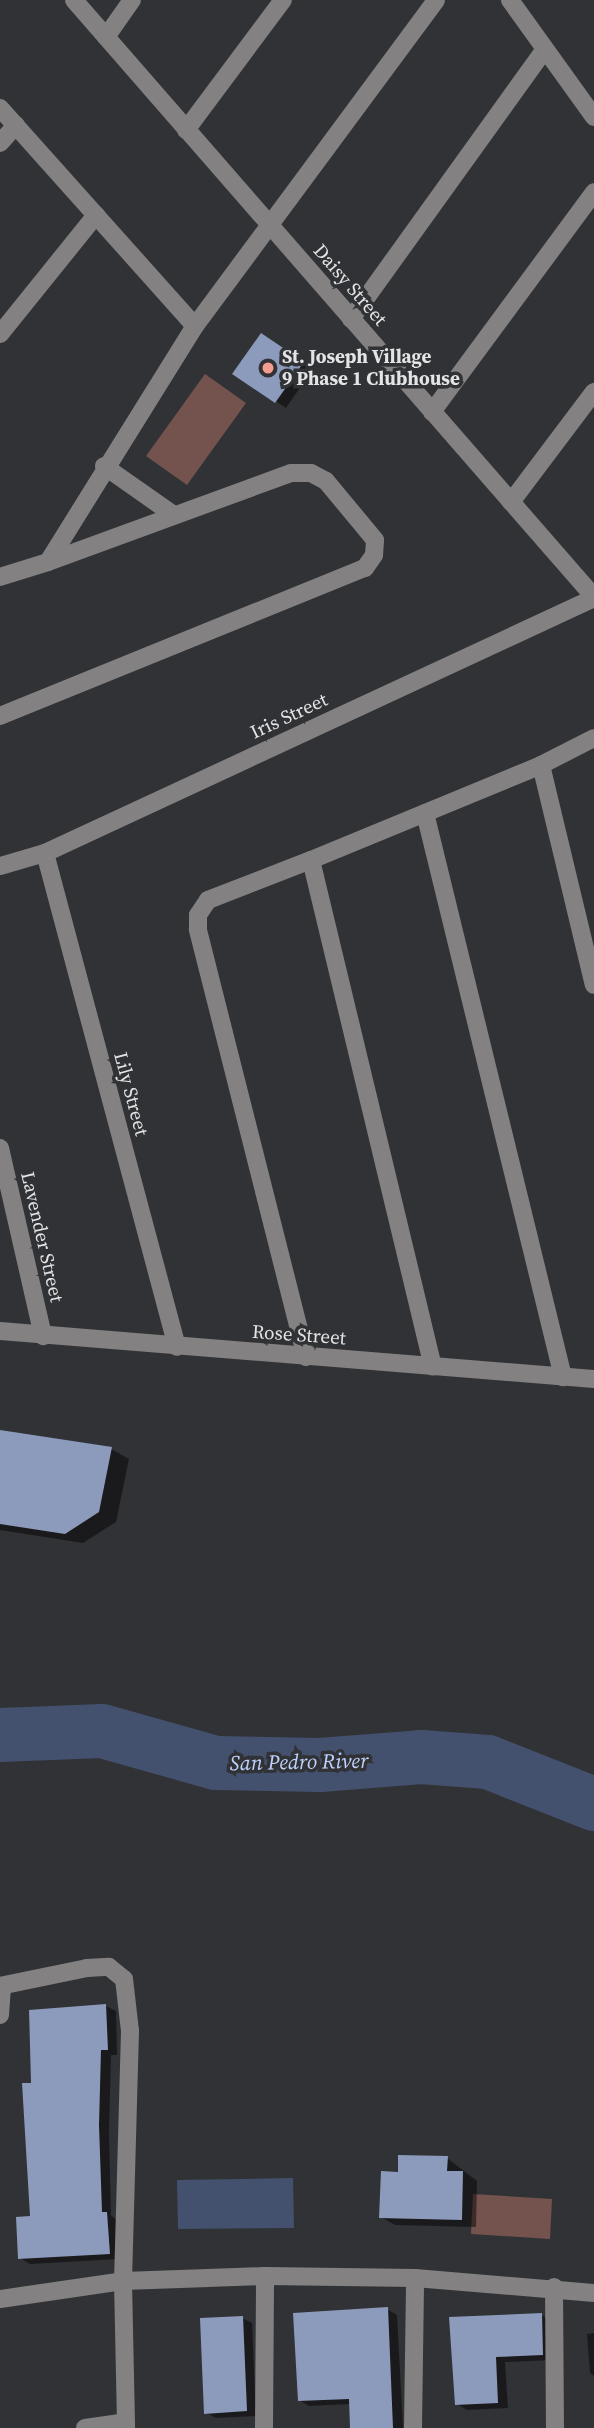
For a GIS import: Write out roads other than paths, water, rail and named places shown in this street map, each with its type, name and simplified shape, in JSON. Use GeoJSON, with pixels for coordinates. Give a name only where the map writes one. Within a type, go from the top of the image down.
{"type":"FeatureCollection","features":[{"type":"Feature","properties":{"kind":"street","name":"Daisy Street"},"geometry":{"type":"LineString","coordinates":[[74,0],[594,597]]}},
{"type":"Feature","properties":{"kind":"street"},"geometry":{"type":"LineString","coordinates":[[106,37],[132,0]]}},
{"type":"Feature","properties":{"kind":"street"},"geometry":{"type":"LineString","coordinates":[[186,130],[283,0]]}},
{"type":"Feature","properties":{"kind":"street"},"geometry":{"type":"LineString","coordinates":[[48,562],[104,466],[195,326],[436,0]]}},
{"type":"Feature","properties":{"kind":"street"},"geometry":{"type":"LineString","coordinates":[[510,0],[594,117]]}},
{"type":"Feature","properties":{"kind":"street"},"geometry":{"type":"LineString","coordinates":[[351,319],[544,50]]}},
{"type":"Feature","properties":{"kind":"street"},"geometry":{"type":"LineString","coordinates":[[0,108],[195,326]]}},
{"type":"Feature","properties":{"kind":"street"},"geometry":{"type":"LineString","coordinates":[[0,143],[16,125]]}},
{"type":"Feature","properties":{"kind":"street"},"geometry":{"type":"LineString","coordinates":[[432,412],[594,192]]}},
{"type":"Feature","properties":{"kind":"street"},"geometry":{"type":"LineString","coordinates":[[0,334],[96,215]]}},
{"type":"Feature","properties":{"kind":"street"},"geometry":{"type":"LineString","coordinates":[[511,502],[594,392]]}},
{"type":"Feature","properties":{"kind":"street"},"geometry":{"type":"LineString","coordinates":[[104,466],[174,515]]}},
{"type":"Feature","properties":{"kind":"street"},"geometry":{"type":"LineString","coordinates":[[0,578],[291,473],[311,472],[326,481],[375,540],[374,555],[365,568],[0,716]]}},
{"type":"Feature","properties":{"kind":"street","name":"Iris Street"},"geometry":{"type":"LineString","coordinates":[[0,866],[45,853],[594,597]]}},
{"type":"Feature","properties":{"kind":"street"},"geometry":{"type":"LineString","coordinates":[[306,1357],[198,929],[198,915],[208,900],[541,765],[594,738]]}},
{"type":"Feature","properties":{"kind":"street"},"geometry":{"type":"LineString","coordinates":[[541,765],[594,985]]}},
{"type":"Feature","properties":{"kind":"street"},"geometry":{"type":"LineString","coordinates":[[425,813],[563,1377]]}},
{"type":"Feature","properties":{"kind":"street","name":"Lily Street"},"geometry":{"type":"LineString","coordinates":[[45,853],[177,1347]]}},
{"type":"Feature","properties":{"kind":"street"},"geometry":{"type":"LineString","coordinates":[[311,860],[433,1367]]}},
{"type":"Feature","properties":{"kind":"street","name":"Lavender Street"},"geometry":{"type":"LineString","coordinates":[[0,1148],[43,1336]]}},
{"type":"Feature","properties":{"kind":"street","name":"Rose Street"},"geometry":{"type":"LineString","coordinates":[[0,1331],[594,1379]]}},
{"type":"Feature","properties":{"kind":"street"},"geometry":{"type":"LineString","coordinates":[[0,2015],[1,1986],[98,1967],[109,1967],[124,1979],[130,2031],[123,2281],[126,2425],[85,2428]]}},
{"type":"Feature","properties":{"kind":"street"},"geometry":{"type":"LineString","coordinates":[[264,2428],[265,2276]]}},
{"type":"Feature","properties":{"kind":"street"},"geometry":{"type":"LineString","coordinates":[[0,2299],[123,2281],[265,2276],[415,2278],[554,2287],[594,2293]]}},
{"type":"Feature","properties":{"kind":"street"},"geometry":{"type":"LineString","coordinates":[[413,2428],[415,2278]]}},
{"type":"Feature","properties":{"kind":"street"},"geometry":{"type":"LineString","coordinates":[[554,2287],[555,2428]]}},
{"type":"Feature","properties":{"kind":"water"},"geometry":{"type":"Polygon","coordinates":[[[293,2178],[294,2228],[178,2229],[177,2180],[293,2178]]]}},
{"type":"Feature","properties":{"kind":"waterway","name":"San Pedro River"},"geometry":{"type":"LineString","coordinates":[[0,1735],[102,1731],[216,1763],[320,1765],[421,1757],[488,1762],[594,1804]]}},
{"type":"Feature","properties":{"kind":"place","name":"St. Joseph Village 9 Phase 1 Clubhouse"},"geometry":{"type":"Point","coordinates":[268,368]}}]}
